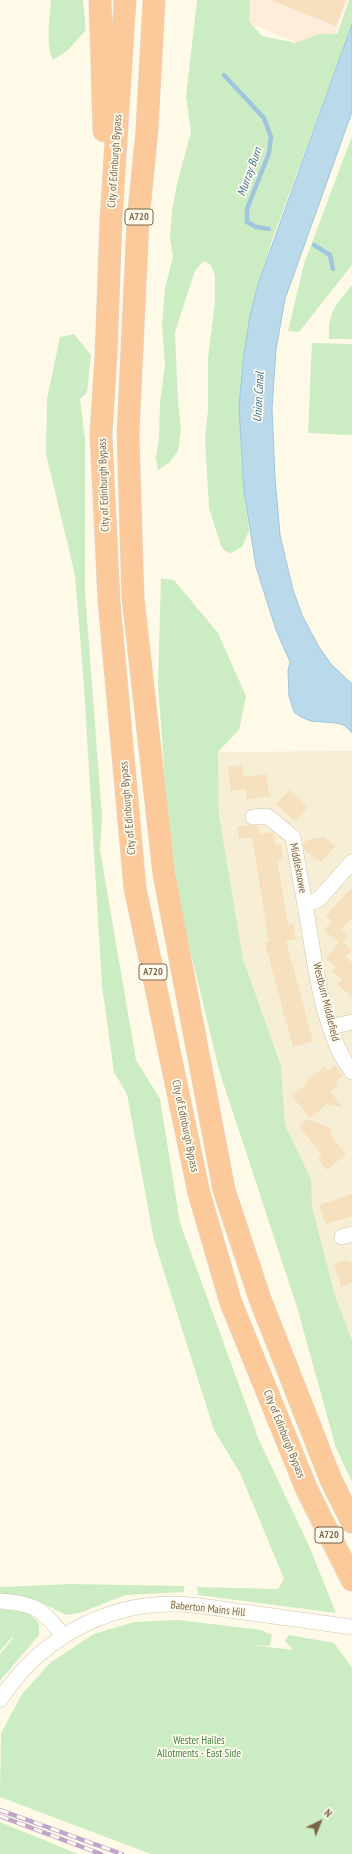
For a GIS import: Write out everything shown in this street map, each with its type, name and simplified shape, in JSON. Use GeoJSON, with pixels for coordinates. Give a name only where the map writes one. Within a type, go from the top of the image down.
{"type":"FeatureCollection","features":[{"type":"Feature","properties":{"kind":"highway","name":"A720"},"geometry":{"type":"LineString","coordinates":[[100,0],[105,192],[112,219]]}},
{"type":"Feature","properties":{"kind":"highway","name":"City of Edinburgh Bypass"},"geometry":{"type":"LineString","coordinates":[[125,0],[101,434],[109,601],[135,888],[199,1193],[231,1303],[307,1490],[352,1580]]}},
{"type":"Feature","properties":{"kind":"highway","name":"A720"},"geometry":{"type":"LineString","coordinates":[[154,0],[147,130],[138,221],[128,434],[133,598],[164,874],[224,1190],[260,1299],[331,1480],[352,1522]]}},
{"type":"Feature","properties":{"kind":"highway","name":"A720"},"geometry":{"type":"LineString","coordinates":[[133,336],[148,222],[168,0]]}},
{"type":"Feature","properties":{"kind":"street","name":"Middleknowe"},"geometry":{"type":"LineString","coordinates":[[253,817],[267,816],[293,837],[305,905],[319,899],[352,862]]}},
{"type":"Feature","properties":{"kind":"street","name":"Westburn Middlefield"},"geometry":{"type":"LineString","coordinates":[[305,905],[318,982],[330,1027],[338,1049],[352,1072]]}},
{"type":"Feature","properties":{"kind":"street"},"geometry":{"type":"LineString","coordinates":[[330,1027],[352,1022]]}},
{"type":"Feature","properties":{"kind":"street"},"geometry":{"type":"LineString","coordinates":[[0,1601],[15,1602],[38,1608],[48,1617],[63,1636]]}},
{"type":"Feature","properties":{"kind":"street","name":"Baberton Mains Hill"},"geometry":{"type":"LineString","coordinates":[[0,1700],[19,1674],[33,1660],[63,1636],[115,1612],[159,1605],[190,1605],[352,1627]]}},
{"type":"Feature","properties":{"kind":"shaded area"},"geometry":{"type":"Polygon","coordinates":[[[240,0],[348,0],[327,55],[242,20],[240,0]]]}},
{"type":"Feature","properties":{"kind":"shaded area"},"geometry":{"type":"Polygon","coordinates":[[[352,751],[352,1340],[335,1296],[311,1207],[311,1179],[285,1125],[281,1066],[243,959],[219,815],[218,752],[352,751]]]}},
{"type":"Feature","properties":{"kind":"green space"},"geometry":{"type":"Polygon","coordinates":[[[51,0],[83,0],[86,30],[68,50],[53,60],[49,46],[51,0]]]}},
{"type":"Feature","properties":{"kind":"green space"},"geometry":{"type":"Polygon","coordinates":[[[197,0],[249,0],[249,21],[262,36],[296,43],[319,34],[337,34],[349,0],[352,0],[352,26],[272,240],[250,316],[244,354],[239,407],[244,491],[249,531],[242,547],[231,553],[225,551],[221,546],[209,508],[205,440],[208,410],[208,358],[215,302],[215,275],[210,264],[204,261],[195,271],[175,332],[181,430],[178,451],[169,463],[158,470],[156,458],[159,438],[160,403],[165,364],[162,326],[165,288],[173,257],[170,238],[172,210],[177,184],[191,132],[186,97],[197,0]]]}},
{"type":"Feature","properties":{"kind":"green space"},"geometry":{"type":"Polygon","coordinates":[[[352,136],[352,265],[299,332],[288,331],[304,264],[352,136]]]}},
{"type":"Feature","properties":{"kind":"green space"},"geometry":{"type":"Polygon","coordinates":[[[352,285],[352,339],[329,339],[331,315],[341,298],[352,285]]]}},
{"type":"Feature","properties":{"kind":"green space"},"geometry":{"type":"Polygon","coordinates":[[[74,334],[91,355],[87,393],[80,399],[85,440],[85,592],[102,817],[100,850],[136,1060],[160,1099],[180,1223],[259,1440],[309,1546],[336,1613],[198,1595],[197,1587],[278,1589],[284,1579],[240,1473],[214,1430],[154,1240],[127,1094],[114,1072],[102,986],[84,687],[75,575],[46,454],[47,399],[60,337],[74,334]]]}},
{"type":"Feature","properties":{"kind":"green space"},"geometry":{"type":"Polygon","coordinates":[[[312,343],[352,344],[352,435],[308,433],[312,343]]]}},
{"type":"Feature","properties":{"kind":"green space"},"geometry":{"type":"Polygon","coordinates":[[[161,578],[174,580],[218,633],[246,696],[239,730],[218,752],[219,815],[243,959],[281,1066],[285,1125],[311,1179],[312,1207],[335,1296],[352,1340],[352,1482],[336,1448],[297,1307],[219,1070],[181,912],[167,809],[158,683],[161,578]]]}},
{"type":"Feature","properties":{"kind":"green space"},"geometry":{"type":"Polygon","coordinates":[[[70,1584],[184,1586],[184,1592],[125,1595],[80,1613],[66,1615],[36,1600],[29,1613],[39,1623],[39,1635],[0,1681],[0,1654],[13,1638],[12,1637],[0,1651],[0,1587],[70,1584]]]}},
{"type":"Feature","properties":{"kind":"green space","name":"Wester Hailes Allotments - East Side"},"geometry":{"type":"Polygon","coordinates":[[[178,1620],[262,1630],[272,1635],[270,1646],[251,1645],[293,1650],[285,1641],[289,1635],[334,1643],[352,1668],[352,1854],[151,1854],[0,1797],[1,1733],[22,1694],[51,1662],[94,1634],[134,1622],[178,1620]]]}},
{"type":"Feature","properties":{"kind":"green space"},"geometry":{"type":"Polygon","coordinates":[[[0,1822],[78,1854],[0,1854],[0,1822]]]}},
{"type":"Feature","properties":{"kind":"water","name":"Union Canal"},"geometry":{"type":"Polygon","coordinates":[[[352,25],[352,112],[285,299],[276,350],[272,409],[275,477],[280,535],[293,590],[302,615],[319,647],[331,664],[352,684],[352,733],[344,725],[311,721],[294,712],[289,696],[288,671],[290,662],[276,630],[256,567],[244,491],[239,407],[244,354],[250,316],[259,281],[352,25]]]}},
{"type":"Feature","properties":{"kind":"building"},"geometry":{"type":"Polygon","coordinates":[[[271,0],[346,0],[336,26],[271,0]]]}},
{"type":"Feature","properties":{"kind":"building"},"geometry":{"type":"Polygon","coordinates":[[[242,765],[244,777],[266,774],[270,799],[267,796],[247,800],[245,789],[231,791],[228,767],[242,765]]]}},
{"type":"Feature","properties":{"kind":"building"},"geometry":{"type":"Polygon","coordinates":[[[289,790],[308,807],[295,821],[276,804],[289,790]]]}},
{"type":"Feature","properties":{"kind":"building"},"geometry":{"type":"Polygon","coordinates":[[[249,825],[258,826],[259,834],[273,832],[276,845],[281,844],[283,859],[277,860],[288,925],[293,924],[296,939],[286,941],[313,1041],[293,1047],[265,943],[269,942],[252,837],[239,839],[237,827],[249,825]]]}},
{"type":"Feature","properties":{"kind":"building"},"geometry":{"type":"Polygon","coordinates":[[[324,837],[335,846],[321,862],[304,850],[303,844],[307,840],[324,837]]]}},
{"type":"Feature","properties":{"kind":"building"},"geometry":{"type":"Polygon","coordinates":[[[352,887],[352,918],[341,929],[348,936],[343,942],[352,950],[346,957],[352,963],[352,997],[337,984],[342,979],[332,971],[336,967],[326,958],[339,943],[324,930],[332,921],[326,916],[352,887]]]}},
{"type":"Feature","properties":{"kind":"building"},"geometry":{"type":"Polygon","coordinates":[[[335,1065],[343,1076],[336,1081],[338,1085],[330,1092],[343,1107],[327,1104],[310,1118],[292,1096],[307,1084],[305,1082],[324,1067],[328,1071],[335,1065]]]}},
{"type":"Feature","properties":{"kind":"building"},"geometry":{"type":"Polygon","coordinates":[[[308,1119],[330,1128],[332,1137],[346,1154],[327,1170],[318,1159],[322,1155],[299,1126],[308,1119]]]}},
{"type":"Feature","properties":{"kind":"building"},"geometry":{"type":"Polygon","coordinates":[[[352,1194],[352,1216],[326,1224],[319,1205],[352,1194]]]}},
{"type":"Feature","properties":{"kind":"building"},"geometry":{"type":"Polygon","coordinates":[[[347,1260],[348,1263],[352,1262],[352,1283],[341,1287],[334,1264],[347,1260]]]}},
{"type":"Feature","properties":{"kind":"waterway","name":"Murray Burn"},"geometry":{"type":"LineString","coordinates":[[224,75],[264,118],[271,137],[269,153],[247,209],[247,222],[256,227],[269,229]]}},
{"type":"Feature","properties":{"kind":"waterway","name":"Murray Burn"},"geometry":{"type":"LineString","coordinates":[[314,245],[330,255],[333,269]]}},
{"type":"Feature","properties":{"kind":"railway"},"geometry":{"type":"LineString","coordinates":[[0,1810],[122,1854]]}},
{"type":"Feature","properties":{"kind":"railway"},"geometry":{"type":"LineString","coordinates":[[0,1816],[101,1854]]}}]}
